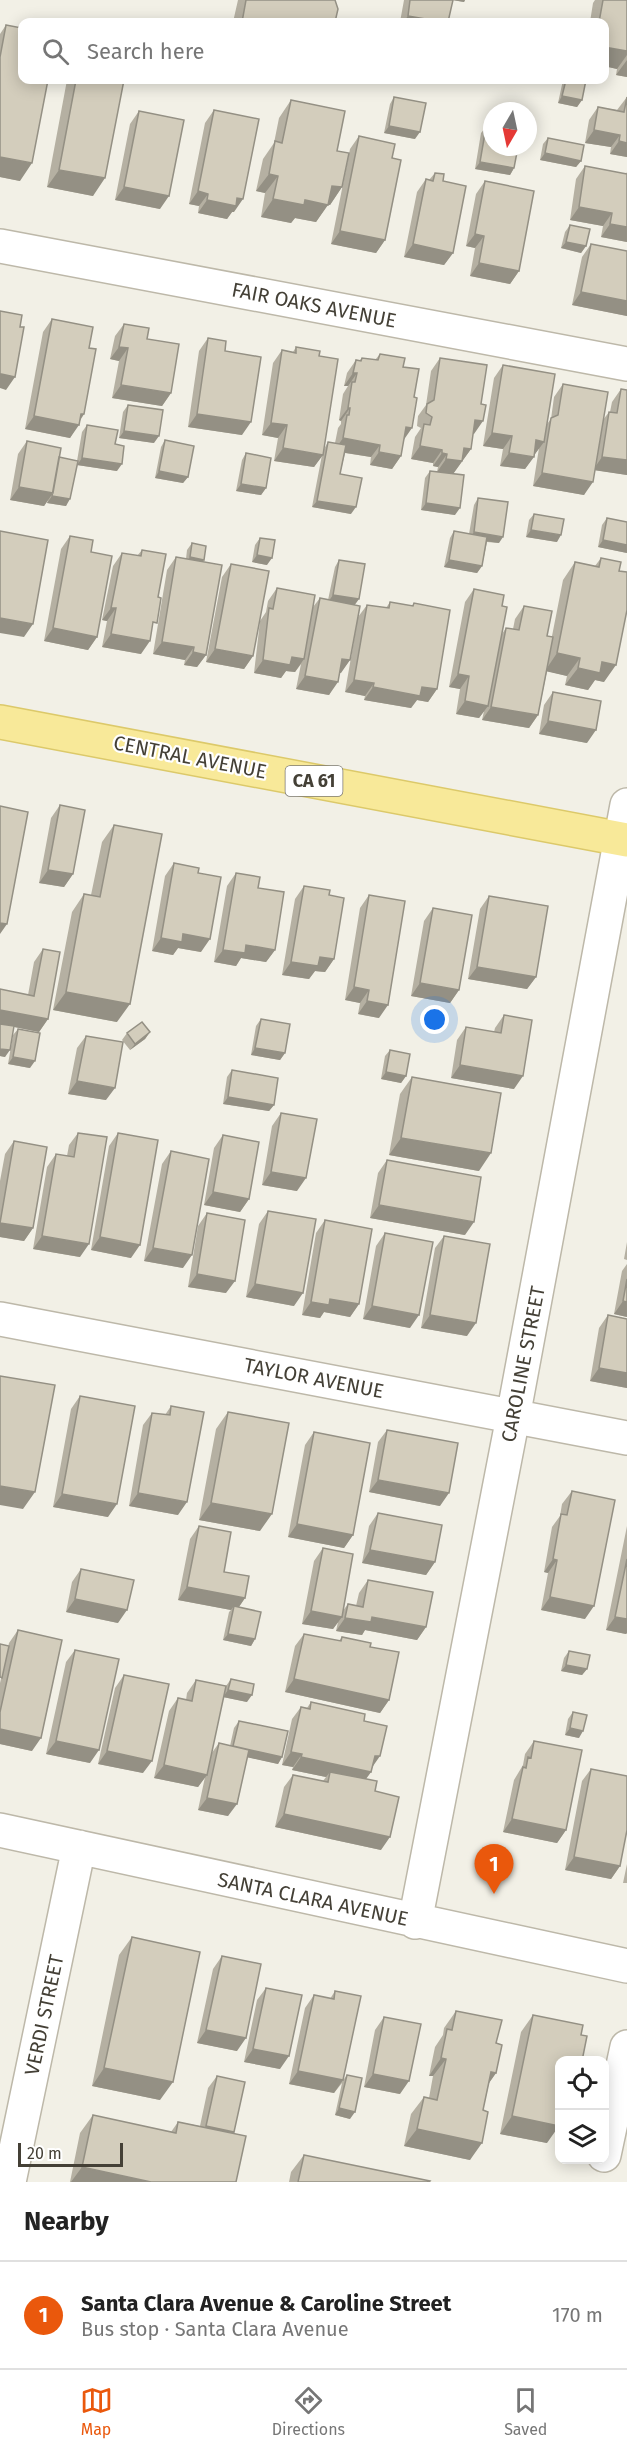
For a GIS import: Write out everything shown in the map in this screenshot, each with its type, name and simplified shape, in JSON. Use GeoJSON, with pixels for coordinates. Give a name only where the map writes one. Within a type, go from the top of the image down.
{"type":"FeatureCollection","features":[{"type":"Feature","properties":{"kind":"main road","name":"CENTRAL AVENUE"},"geometry":{"type":"LineString","coordinates":[[0,722],[624,839]]}},
{"type":"Feature","properties":{"kind":"street","name":"FAIR OAKS AVENUE"},"geometry":{"type":"LineString","coordinates":[[0,246],[627,364]]}},
{"type":"Feature","properties":{"kind":"street","name":"CAROLINE STREET"},"geometry":{"type":"LineString","coordinates":[[415,1922],[624,839],[627,805]]}},
{"type":"Feature","properties":{"kind":"street","name":"TAYLOR AVENUE"},"geometry":{"type":"LineString","coordinates":[[0,1319],[627,1438]]}},
{"type":"Feature","properties":{"kind":"street","name":"SANTA CLARA AVENUE"},"geometry":{"type":"LineString","coordinates":[[0,1830],[415,1922],[627,1966]]}},
{"type":"Feature","properties":{"kind":"street","name":"VERDI STREET"},"geometry":{"type":"LineString","coordinates":[[9,2182],[79,1847]]}},
{"type":"Feature","properties":{"kind":"street"},"geometry":{"type":"LineString","coordinates":[[609,2132],[627,2047]]}},
{"type":"Feature","properties":{"kind":"street"},"geometry":{"type":"LineString","coordinates":[[599,2182],[603,2164]]}},
{"type":"Feature","properties":{"kind":"building"},"geometry":{"type":"Polygon","coordinates":[[[246,0],[335,0],[338,9],[336,18],[243,18],[246,0]]]}},
{"type":"Feature","properties":{"kind":"building"},"geometry":{"type":"Polygon","coordinates":[[[410,0],[453,0],[449,18],[408,16],[410,0]]]}},
{"type":"Feature","properties":{"kind":"building"},"geometry":{"type":"Polygon","coordinates":[[[603,0],[627,0],[627,51],[609,48],[609,18],[600,18],[603,0]]]}},
{"type":"Feature","properties":{"kind":"building"},"geometry":{"type":"Polygon","coordinates":[[[6,25],[18,27],[18,84],[47,84],[32,163],[0,157],[0,57],[6,25]]]}},
{"type":"Feature","properties":{"kind":"building"},"geometry":{"type":"Polygon","coordinates":[[[75,84],[123,84],[105,178],[59,170],[75,84]]]}},
{"type":"Feature","properties":{"kind":"building"},"geometry":{"type":"Polygon","coordinates":[[[565,84],[585,84],[582,100],[562,96],[565,84]]]}},
{"type":"Feature","properties":{"kind":"building"},"geometry":{"type":"Polygon","coordinates":[[[394,97],[426,103],[420,132],[389,126],[394,97]]]}},
{"type":"Feature","properties":{"kind":"building"},"geometry":{"type":"Polygon","coordinates":[[[627,97],[627,143],[619,141],[620,135],[594,130],[598,107],[624,112],[627,97]]]}},
{"type":"Feature","properties":{"kind":"building"},"geometry":{"type":"Polygon","coordinates":[[[291,100],[345,111],[337,151],[349,153],[342,187],[332,186],[328,205],[305,200],[304,205],[273,199],[278,176],[269,174],[275,141],[282,143],[291,100]]]}},
{"type":"Feature","properties":{"kind":"building"},"geometry":{"type":"Polygon","coordinates":[[[214,110],[259,119],[243,199],[237,198],[236,206],[207,200],[208,194],[198,191],[214,110]]]}},
{"type":"Feature","properties":{"kind":"building"},"geometry":{"type":"Polygon","coordinates":[[[139,111],[184,120],[169,196],[124,187],[139,111]]]}},
{"type":"Feature","properties":{"kind":"building"},"geometry":{"type":"Polygon","coordinates":[[[359,136],[395,144],[392,158],[401,160],[385,240],[340,231],[359,136]]]}},
{"type":"Feature","properties":{"kind":"building"},"geometry":{"type":"Polygon","coordinates":[[[548,138],[584,145],[581,161],[545,153],[548,138]]]}},
{"type":"Feature","properties":{"kind":"building"},"geometry":{"type":"Polygon","coordinates":[[[483,144],[483,156],[516,156],[514,168],[480,162],[483,144]]]}},
{"type":"Feature","properties":{"kind":"building"},"geometry":{"type":"Polygon","coordinates":[[[585,166],[627,174],[627,227],[610,224],[612,213],[579,207],[585,166]]]}},
{"type":"Feature","properties":{"kind":"building"},"geometry":{"type":"Polygon","coordinates":[[[435,173],[444,174],[443,181],[466,186],[453,253],[413,244],[426,179],[433,181],[435,173]]]}},
{"type":"Feature","properties":{"kind":"building"},"geometry":{"type":"Polygon","coordinates":[[[485,181],[534,191],[519,271],[479,263],[484,236],[475,234],[485,181]]]}},
{"type":"Feature","properties":{"kind":"building"},"geometry":{"type":"Polygon","coordinates":[[[570,225],[590,229],[586,246],[566,242],[570,225]]]}},
{"type":"Feature","properties":{"kind":"building"},"geometry":{"type":"Polygon","coordinates":[[[591,244],[627,251],[627,301],[581,292],[591,244]]]}},
{"type":"Feature","properties":{"kind":"building"},"geometry":{"type":"Polygon","coordinates":[[[0,311],[22,315],[20,327],[24,327],[15,377],[1,374],[0,380],[0,311]]]}},
{"type":"Feature","properties":{"kind":"building"},"geometry":{"type":"Polygon","coordinates":[[[52,319],[93,327],[89,348],[96,349],[84,414],[81,414],[79,425],[34,416],[52,319]]]}},
{"type":"Feature","properties":{"kind":"building"},"geometry":{"type":"Polygon","coordinates":[[[124,324],[149,328],[147,339],[179,344],[171,393],[121,385],[128,348],[119,347],[124,324]]]}},
{"type":"Feature","properties":{"kind":"building"},"geometry":{"type":"Polygon","coordinates":[[[208,338],[226,341],[225,351],[261,357],[251,422],[197,414],[208,338]]]}},
{"type":"Feature","properties":{"kind":"building"},"geometry":{"type":"Polygon","coordinates":[[[296,347],[320,351],[319,356],[338,359],[323,455],[283,448],[287,425],[271,423],[282,350],[296,353],[296,347]]]}},
{"type":"Feature","properties":{"kind":"building"},"geometry":{"type":"Polygon","coordinates":[[[380,354],[405,358],[403,367],[419,369],[412,428],[406,427],[401,456],[379,452],[380,445],[343,438],[347,415],[349,415],[352,382],[355,382],[357,373],[353,373],[356,360],[361,361],[362,358],[378,360],[380,354]]]}},
{"type":"Feature","properties":{"kind":"building"},"geometry":{"type":"Polygon","coordinates":[[[440,358],[487,365],[481,404],[486,405],[483,421],[475,420],[471,449],[464,448],[462,461],[446,459],[447,454],[442,453],[442,450],[420,446],[424,424],[430,425],[432,417],[426,413],[427,404],[434,400],[440,358]]]}},
{"type":"Feature","properties":{"kind":"building"},"geometry":{"type":"Polygon","coordinates":[[[503,365],[555,374],[544,442],[536,440],[534,457],[509,453],[512,436],[492,433],[503,365]]]}},
{"type":"Feature","properties":{"kind":"building"},"geometry":{"type":"Polygon","coordinates":[[[563,384],[608,392],[593,482],[542,473],[551,418],[558,415],[563,384]]]}},
{"type":"Feature","properties":{"kind":"building"},"geometry":{"type":"Polygon","coordinates":[[[621,389],[627,390],[627,460],[602,457],[609,412],[617,413],[621,389]]]}},
{"type":"Feature","properties":{"kind":"building"},"geometry":{"type":"Polygon","coordinates":[[[128,405],[163,410],[159,436],[124,431],[128,405]]]}},
{"type":"Feature","properties":{"kind":"building"},"geometry":{"type":"Polygon","coordinates":[[[87,425],[118,430],[115,444],[124,446],[122,464],[82,458],[87,425]]]}},
{"type":"Feature","properties":{"kind":"building"},"geometry":{"type":"Polygon","coordinates":[[[165,440],[194,446],[188,477],[159,471],[165,440]]]}},
{"type":"Feature","properties":{"kind":"building"},"geometry":{"type":"Polygon","coordinates":[[[27,441],[61,448],[53,493],[19,487],[27,441]]]}},
{"type":"Feature","properties":{"kind":"building"},"geometry":{"type":"Polygon","coordinates":[[[328,442],[346,445],[340,474],[362,478],[356,507],[317,501],[328,442]]]}},
{"type":"Feature","properties":{"kind":"building"},"geometry":{"type":"Polygon","coordinates":[[[246,453],[271,458],[266,488],[241,484],[246,453]]]}},
{"type":"Feature","properties":{"kind":"building"},"geometry":{"type":"Polygon","coordinates":[[[59,457],[78,461],[70,499],[52,496],[59,457]]]}},
{"type":"Feature","properties":{"kind":"building"},"geometry":{"type":"Polygon","coordinates":[[[430,471],[464,475],[460,508],[426,503],[430,471]]]}},
{"type":"Feature","properties":{"kind":"building"},"geometry":{"type":"Polygon","coordinates":[[[478,498],[508,502],[503,537],[474,532],[478,498]]]}},
{"type":"Feature","properties":{"kind":"building"},"geometry":{"type":"Polygon","coordinates":[[[534,514],[564,519],[561,535],[531,530],[534,514]]]}},
{"type":"Feature","properties":{"kind":"building"},"geometry":{"type":"Polygon","coordinates":[[[607,518],[627,522],[627,545],[603,540],[607,518]]]}},
{"type":"Feature","properties":{"kind":"building"},"geometry":{"type":"Polygon","coordinates":[[[0,531],[48,540],[33,624],[0,618],[0,531]]]}},
{"type":"Feature","properties":{"kind":"building"},"geometry":{"type":"Polygon","coordinates":[[[454,531],[487,537],[482,566],[449,560],[454,531]]]}},
{"type":"Feature","properties":{"kind":"building"},"geometry":{"type":"Polygon","coordinates":[[[70,536],[93,540],[91,552],[112,556],[97,637],[53,628],[70,536]]]}},
{"type":"Feature","properties":{"kind":"building"},"geometry":{"type":"Polygon","coordinates":[[[260,538],[275,540],[272,558],[257,555],[260,538]]]}},
{"type":"Feature","properties":{"kind":"building"},"geometry":{"type":"Polygon","coordinates":[[[192,543],[206,546],[204,560],[190,557],[192,543]]]}},
{"type":"Feature","properties":{"kind":"building"},"geometry":{"type":"Polygon","coordinates":[[[142,550],[166,554],[158,597],[161,598],[157,623],[153,622],[150,641],[111,634],[116,608],[111,608],[122,553],[141,556],[142,550]]]}},
{"type":"Feature","properties":{"kind":"building"},"geometry":{"type":"Polygon","coordinates":[[[176,557],[222,565],[206,655],[193,652],[194,647],[162,642],[176,557]]]}},
{"type":"Feature","properties":{"kind":"building"},"geometry":{"type":"Polygon","coordinates":[[[601,558],[621,562],[619,571],[627,572],[627,610],[616,665],[602,662],[600,673],[578,668],[580,658],[557,653],[575,562],[599,567],[601,558]]]}},
{"type":"Feature","properties":{"kind":"building"},"geometry":{"type":"Polygon","coordinates":[[[339,560],[365,564],[359,599],[333,595],[339,560]]]}},
{"type":"Feature","properties":{"kind":"building"},"geometry":{"type":"Polygon","coordinates":[[[231,564],[269,571],[253,656],[215,649],[231,564]]]}},
{"type":"Feature","properties":{"kind":"building"},"geometry":{"type":"Polygon","coordinates":[[[277,588],[315,595],[304,659],[292,657],[290,665],[263,660],[269,608],[273,609],[277,588]]]}},
{"type":"Feature","properties":{"kind":"building"},"geometry":{"type":"Polygon","coordinates":[[[474,589],[504,595],[502,606],[507,607],[488,706],[465,701],[469,676],[458,674],[474,589]]]}},
{"type":"Feature","properties":{"kind":"building"},"geometry":{"type":"Polygon","coordinates":[[[320,598],[360,606],[350,660],[342,659],[338,682],[305,676],[320,598]]]}},
{"type":"Feature","properties":{"kind":"building"},"geometry":{"type":"Polygon","coordinates":[[[390,602],[413,606],[414,603],[450,610],[437,689],[422,687],[420,696],[373,687],[374,683],[354,680],[367,605],[389,608],[390,602]]]}},
{"type":"Feature","properties":{"kind":"building"},"geometry":{"type":"Polygon","coordinates":[[[524,606],[552,611],[547,636],[553,637],[538,715],[491,707],[506,628],[519,630],[524,606]]]}},
{"type":"Feature","properties":{"kind":"building"},"geometry":{"type":"Polygon","coordinates":[[[553,692],[601,701],[596,730],[548,721],[553,692]]]}},
{"type":"Feature","properties":{"kind":"building"},"geometry":{"type":"Polygon","coordinates":[[[60,805],[85,810],[73,874],[48,870],[60,805]]]}},
{"type":"Feature","properties":{"kind":"building"},"geometry":{"type":"Polygon","coordinates":[[[0,806],[28,812],[7,924],[0,923],[0,806]]]}},
{"type":"Feature","properties":{"kind":"building"},"geometry":{"type":"Polygon","coordinates":[[[114,825],[162,834],[130,1004],[66,992],[84,894],[100,897],[114,825]]]}},
{"type":"Feature","properties":{"kind":"building"},"geometry":{"type":"Polygon","coordinates":[[[174,863],[199,868],[198,873],[221,877],[210,939],[183,934],[182,942],[161,938],[174,863]]]}},
{"type":"Feature","properties":{"kind":"building"},"geometry":{"type":"Polygon","coordinates":[[[236,873],[260,877],[258,888],[284,892],[275,950],[246,945],[245,953],[223,950],[236,873]]]}},
{"type":"Feature","properties":{"kind":"building"},"geometry":{"type":"Polygon","coordinates":[[[304,886],[330,890],[329,895],[344,898],[334,959],[320,957],[318,966],[291,962],[304,886]]]}},
{"type":"Feature","properties":{"kind":"building"},"geometry":{"type":"Polygon","coordinates":[[[369,895],[405,901],[388,1005],[367,1001],[369,990],[354,987],[369,895]]]}},
{"type":"Feature","properties":{"kind":"building"},"geometry":{"type":"Polygon","coordinates":[[[489,896],[548,906],[536,977],[477,967],[489,896]]]}},
{"type":"Feature","properties":{"kind":"building"},"geometry":{"type":"Polygon","coordinates":[[[433,908],[472,915],[459,990],[420,983],[433,908]]]}},
{"type":"Feature","properties":{"kind":"building"},"geometry":{"type":"Polygon","coordinates":[[[43,949],[60,952],[48,1019],[0,1010],[0,989],[34,996],[43,949]]]}},
{"type":"Feature","properties":{"kind":"building"},"geometry":{"type":"Polygon","coordinates":[[[504,1015],[532,1020],[523,1076],[460,1065],[466,1027],[501,1033],[504,1015]]]}},
{"type":"Feature","properties":{"kind":"building"},"geometry":{"type":"Polygon","coordinates":[[[261,1019],[290,1024],[285,1053],[255,1048],[261,1019]]]}},
{"type":"Feature","properties":{"kind":"building"},"geometry":{"type":"Polygon","coordinates":[[[142,1022],[150,1032],[135,1044],[127,1033],[142,1022]]]}},
{"type":"Feature","properties":{"kind":"building"},"geometry":{"type":"Polygon","coordinates":[[[0,1024],[14,1026],[10,1050],[0,1049],[0,1024]]]}},
{"type":"Feature","properties":{"kind":"building"},"geometry":{"type":"Polygon","coordinates":[[[18,1029],[40,1033],[35,1061],[13,1057],[18,1029]]]}},
{"type":"Feature","properties":{"kind":"building"},"geometry":{"type":"Polygon","coordinates":[[[86,1036],[123,1042],[115,1088],[77,1081],[86,1036]]]}},
{"type":"Feature","properties":{"kind":"building"},"geometry":{"type":"Polygon","coordinates":[[[390,1050],[410,1054],[406,1076],[386,1072],[390,1050]]]}},
{"type":"Feature","properties":{"kind":"building"},"geometry":{"type":"Polygon","coordinates":[[[232,1070],[278,1078],[274,1105],[228,1097],[232,1070]]]}},
{"type":"Feature","properties":{"kind":"building"},"geometry":{"type":"Polygon","coordinates":[[[412,1077],[501,1093],[491,1153],[401,1138],[412,1077]]]}},
{"type":"Feature","properties":{"kind":"building"},"geometry":{"type":"Polygon","coordinates":[[[281,1113],[317,1119],[306,1178],[271,1172],[281,1113]]]}},
{"type":"Feature","properties":{"kind":"building"},"geometry":{"type":"Polygon","coordinates":[[[78,1133],[107,1137],[89,1244],[42,1236],[56,1154],[74,1157],[78,1133]]]}},
{"type":"Feature","properties":{"kind":"building"},"geometry":{"type":"Polygon","coordinates":[[[118,1133],[158,1140],[140,1245],[100,1237],[118,1133]]]}},
{"type":"Feature","properties":{"kind":"building"},"geometry":{"type":"Polygon","coordinates":[[[223,1135],[259,1142],[249,1199],[213,1192],[223,1135]]]}},
{"type":"Feature","properties":{"kind":"building"},"geometry":{"type":"Polygon","coordinates":[[[14,1141],[47,1147],[33,1228],[0,1223],[14,1141]]]}},
{"type":"Feature","properties":{"kind":"building"},"geometry":{"type":"Polygon","coordinates":[[[171,1151],[209,1159],[192,1255],[153,1248],[171,1151]]]}},
{"type":"Feature","properties":{"kind":"building"},"geometry":{"type":"Polygon","coordinates":[[[387,1160],[481,1177],[474,1222],[379,1205],[387,1160]]]}},
{"type":"Feature","properties":{"kind":"building"},"geometry":{"type":"Polygon","coordinates":[[[268,1211],[316,1219],[303,1293],[255,1284],[268,1211]]]}},
{"type":"Feature","properties":{"kind":"building"},"geometry":{"type":"Polygon","coordinates":[[[207,1213],[245,1220],[235,1281],[197,1274],[207,1213]]]}},
{"type":"Feature","properties":{"kind":"building"},"geometry":{"type":"Polygon","coordinates":[[[325,1220],[372,1229],[359,1304],[330,1299],[329,1305],[311,1302],[325,1220]]]}},
{"type":"Feature","properties":{"kind":"building"},"geometry":{"type":"Polygon","coordinates":[[[385,1233],[433,1242],[419,1315],[372,1306],[385,1233]]]}},
{"type":"Feature","properties":{"kind":"building"},"geometry":{"type":"Polygon","coordinates":[[[444,1236],[490,1244],[476,1323],[430,1315],[444,1236]]]}},
{"type":"Feature","properties":{"kind":"building"},"geometry":{"type":"Polygon","coordinates":[[[627,1279],[627,1302],[623,1301],[627,1279]]]}},
{"type":"Feature","properties":{"kind":"building"},"geometry":{"type":"Polygon","coordinates":[[[608,1315],[627,1319],[627,1373],[599,1368],[608,1315]]]}},
{"type":"Feature","properties":{"kind":"building"},"geometry":{"type":"Polygon","coordinates":[[[0,1376],[55,1385],[35,1492],[0,1486],[0,1376]]]}},
{"type":"Feature","properties":{"kind":"building"},"geometry":{"type":"Polygon","coordinates":[[[80,1396],[135,1406],[117,1504],[62,1494],[80,1396]]]}},
{"type":"Feature","properties":{"kind":"building"},"geometry":{"type":"Polygon","coordinates":[[[171,1406],[204,1412],[187,1502],[138,1493],[152,1413],[170,1415],[171,1406]]]}},
{"type":"Feature","properties":{"kind":"building"},"geometry":{"type":"Polygon","coordinates":[[[228,1412],[289,1423],[272,1514],[211,1503],[228,1412]]]}},
{"type":"Feature","properties":{"kind":"building"},"geometry":{"type":"Polygon","coordinates":[[[387,1430],[458,1443],[449,1493],[378,1480],[387,1430]]]}},
{"type":"Feature","properties":{"kind":"building"},"geometry":{"type":"Polygon","coordinates":[[[314,1432],[370,1443],[353,1535],[297,1524],[314,1432]]]}},
{"type":"Feature","properties":{"kind":"building"},"geometry":{"type":"Polygon","coordinates":[[[572,1491],[615,1500],[594,1606],[550,1597],[557,1560],[553,1559],[561,1514],[567,1515],[572,1491]]]}},
{"type":"Feature","properties":{"kind":"building"},"geometry":{"type":"Polygon","coordinates":[[[378,1513],[442,1525],[435,1562],[370,1550],[378,1513]]]}},
{"type":"Feature","properties":{"kind":"building"},"geometry":{"type":"Polygon","coordinates":[[[199,1526],[231,1532],[224,1572],[249,1576],[245,1598],[187,1587],[199,1526]]]}},
{"type":"Feature","properties":{"kind":"building"},"geometry":{"type":"Polygon","coordinates":[[[323,1548],[353,1554],[342,1617],[311,1611],[323,1548]]]}},
{"type":"Feature","properties":{"kind":"building"},"geometry":{"type":"Polygon","coordinates":[[[627,1559],[627,1619],[615,1617],[627,1559]]]}},
{"type":"Feature","properties":{"kind":"building"},"geometry":{"type":"Polygon","coordinates":[[[81,1569],[134,1580],[127,1610],[75,1599],[81,1569]]]}},
{"type":"Feature","properties":{"kind":"building"},"geometry":{"type":"Polygon","coordinates":[[[368,1580],[433,1592],[426,1627],[372,1617],[371,1622],[345,1618],[348,1604],[363,1607],[368,1580]]]}},
{"type":"Feature","properties":{"kind":"building"},"geometry":{"type":"Polygon","coordinates":[[[234,1606],[261,1612],[255,1639],[228,1634],[234,1606]]]}},
{"type":"Feature","properties":{"kind":"building"},"geometry":{"type":"Polygon","coordinates":[[[18,1630],[62,1640],[41,1738],[0,1729],[0,1712],[18,1630]]]}},
{"type":"Feature","properties":{"kind":"building"},"geometry":{"type":"Polygon","coordinates":[[[304,1634],[341,1641],[342,1637],[371,1643],[370,1647],[399,1652],[389,1700],[294,1679],[304,1634]]]}},
{"type":"Feature","properties":{"kind":"building"},"geometry":{"type":"Polygon","coordinates":[[[0,1644],[9,1646],[2,1678],[0,1677],[0,1644]]]}},
{"type":"Feature","properties":{"kind":"building"},"geometry":{"type":"Polygon","coordinates":[[[75,1650],[119,1659],[99,1750],[56,1741],[75,1650]]]}},
{"type":"Feature","properties":{"kind":"building"},"geometry":{"type":"Polygon","coordinates":[[[569,1651],[590,1655],[587,1669],[566,1665],[569,1651]]]}},
{"type":"Feature","properties":{"kind":"building"},"geometry":{"type":"Polygon","coordinates":[[[124,1675],[169,1684],[152,1761],[107,1751],[124,1675]]]}},
{"type":"Feature","properties":{"kind":"building"},"geometry":{"type":"Polygon","coordinates":[[[231,1679],[254,1684],[252,1695],[228,1690],[231,1679]]]}},
{"type":"Feature","properties":{"kind":"building"},"geometry":{"type":"Polygon","coordinates":[[[196,1680],[226,1686],[207,1775],[164,1765],[178,1698],[192,1701],[196,1680]]]}},
{"type":"Feature","properties":{"kind":"building"},"geometry":{"type":"Polygon","coordinates":[[[311,1702],[365,1714],[364,1721],[387,1726],[380,1756],[375,1756],[371,1772],[301,1757],[302,1754],[291,1752],[301,1707],[310,1709],[311,1702]]]}},
{"type":"Feature","properties":{"kind":"building"},"geometry":{"type":"Polygon","coordinates":[[[573,1712],[587,1715],[583,1731],[570,1728],[573,1712]]]}},
{"type":"Feature","properties":{"kind":"building"},"geometry":{"type":"Polygon","coordinates":[[[239,1721],[288,1731],[282,1757],[233,1746],[239,1721]]]}},
{"type":"Feature","properties":{"kind":"building"},"geometry":{"type":"Polygon","coordinates":[[[534,1741],[582,1750],[566,1830],[512,1819],[523,1767],[526,1768],[528,1757],[531,1758],[534,1741]]]}},
{"type":"Feature","properties":{"kind":"building"},"geometry":{"type":"Polygon","coordinates":[[[219,1743],[249,1750],[237,1804],[207,1798],[219,1743]]]}},
{"type":"Feature","properties":{"kind":"building"},"geometry":{"type":"Polygon","coordinates":[[[591,1769],[627,1776],[627,1830],[620,1866],[574,1857],[591,1769]]]}},
{"type":"Feature","properties":{"kind":"building"},"geometry":{"type":"Polygon","coordinates":[[[330,1772],[377,1781],[375,1791],[399,1797],[390,1837],[284,1814],[293,1775],[328,1782],[330,1772]]]}},
{"type":"Feature","properties":{"kind":"building"},"geometry":{"type":"Polygon","coordinates":[[[132,1937],[200,1952],[173,2082],[104,2068],[132,1937]]]}},
{"type":"Feature","properties":{"kind":"building"},"geometry":{"type":"Polygon","coordinates":[[[222,1956],[261,1964],[246,2038],[206,2030],[222,1956]]]}},
{"type":"Feature","properties":{"kind":"building"},"geometry":{"type":"Polygon","coordinates":[[[266,1988],[302,1995],[289,2056],[253,2049],[266,1988]]]}},
{"type":"Feature","properties":{"kind":"building"},"geometry":{"type":"Polygon","coordinates":[[[335,1991],[361,1996],[343,2080],[298,2071],[314,1995],[334,1999],[335,1991]]]}},
{"type":"Feature","properties":{"kind":"building"},"geometry":{"type":"Polygon","coordinates":[[[456,2011],[502,2020],[496,2043],[502,2045],[496,2073],[491,2072],[483,2110],[488,2112],[482,2143],[417,2129],[424,2097],[437,2100],[446,2059],[441,2058],[447,2029],[452,2030],[456,2011]]]}},
{"type":"Feature","properties":{"kind":"building"},"geometry":{"type":"Polygon","coordinates":[[[533,2015],[583,2025],[581,2035],[587,2036],[583,2056],[555,2056],[555,2125],[512,2116],[533,2015]]]}},
{"type":"Feature","properties":{"kind":"building"},"geometry":{"type":"Polygon","coordinates":[[[384,2017],[421,2024],[409,2081],[373,2074],[384,2017]]]}},
{"type":"Feature","properties":{"kind":"building"},"geometry":{"type":"Polygon","coordinates":[[[347,2075],[362,2078],[355,2112],[339,2108],[347,2075]]]}},
{"type":"Feature","properties":{"kind":"building"},"geometry":{"type":"Polygon","coordinates":[[[217,2076],[245,2082],[234,2132],[206,2126],[217,2076]]]}},
{"type":"Feature","properties":{"kind":"building"},"geometry":{"type":"Polygon","coordinates":[[[93,2115],[176,2133],[178,2122],[246,2136],[236,2182],[151,2182],[82,2167],[93,2115]]]}},
{"type":"Feature","properties":{"kind":"building"},"geometry":{"type":"Polygon","coordinates":[[[304,2155],[430,2181],[298,2182],[304,2155]]]}},
{"type":"Feature","properties":{"kind":"place","name":"Santa Clara Avenue & Caroline Street"},"geometry":{"type":"Point","coordinates":[494,1894]}}]}
